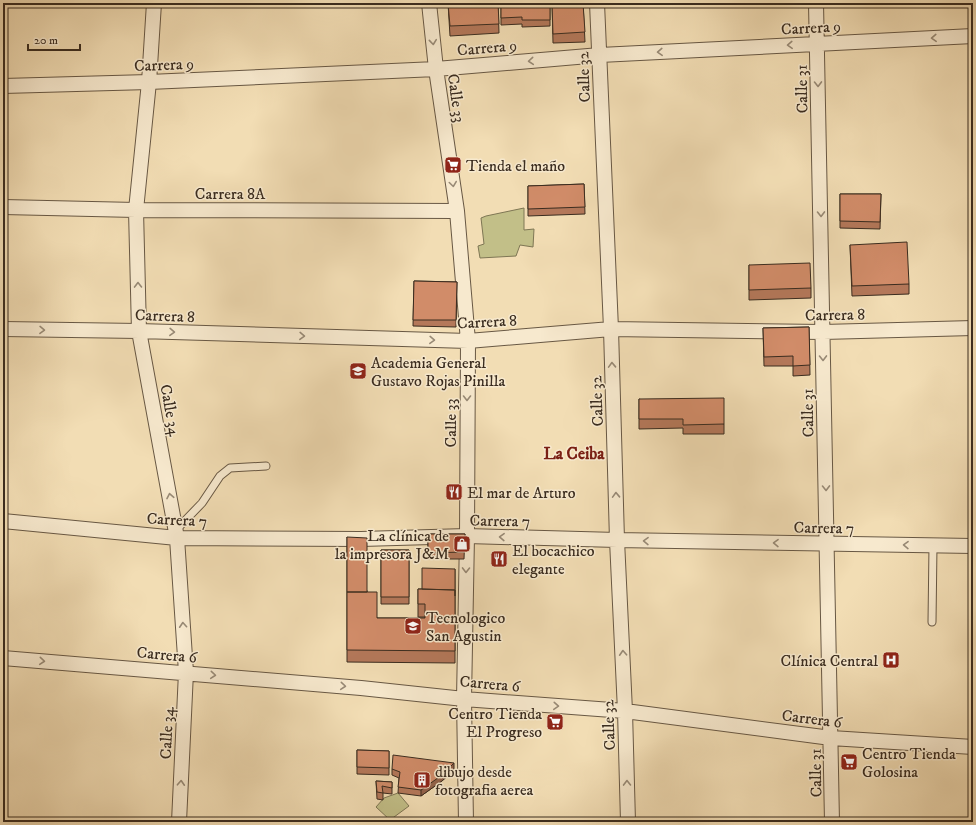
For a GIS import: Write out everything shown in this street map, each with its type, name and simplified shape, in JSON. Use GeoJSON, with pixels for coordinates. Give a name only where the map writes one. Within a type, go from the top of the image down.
{"type":"FeatureCollection","features":[{"type":"Feature","properties":{"kind":"street","name":"Calle 34"},"geometry":{"type":"LineString","coordinates":[[154,3],[149,82],[136,210],[139,331],[177,534],[186,672],[179,822]]}},
{"type":"Feature","properties":{"kind":"street","name":"Calle 33"},"geometry":{"type":"LineString","coordinates":[[429,3],[436,69],[457,211],[468,341],[464,699],[466,822]]}},
{"type":"Feature","properties":{"kind":"street","name":"Calle 32"},"geometry":{"type":"LineString","coordinates":[[597,3],[611,329],[617,540],[625,711],[628,822]]}},
{"type":"Feature","properties":{"kind":"street","name":"Calle 31"},"geometry":{"type":"LineString","coordinates":[[816,3],[832,822]]}},
{"type":"Feature","properties":{"kind":"street","name":"Carrera 9"},"geometry":{"type":"LineString","coordinates":[[3,86],[149,82],[436,69],[600,55],[973,36]]}},
{"type":"Feature","properties":{"kind":"street","name":"Carrera 8A"},"geometry":{"type":"LineString","coordinates":[[3,207],[136,210],[457,211]]}},
{"type":"Feature","properties":{"kind":"street","name":"Carrera 8"},"geometry":{"type":"LineString","coordinates":[[3,329],[139,331],[468,341],[611,329],[823,332],[973,328]]}},
{"type":"Feature","properties":{"kind":"street","name":"Carrera 7"},"geometry":{"type":"LineString","coordinates":[[3,521],[177,534],[361,539],[467,536],[973,546]]}},
{"type":"Feature","properties":{"kind":"street","name":"Carrera 6"},"geometry":{"type":"LineString","coordinates":[[3,658],[186,672],[464,699],[625,711],[831,738],[973,747]]}},
{"type":"Feature","properties":{"kind":"lane"},"geometry":{"type":"LineString","coordinates":[[177,534],[202,503],[220,476],[230,468],[266,466]]}},
{"type":"Feature","properties":{"kind":"lane"},"geometry":{"type":"LineString","coordinates":[[932,622],[933,546]]}},
{"type":"Feature","properties":{"kind":"shaded area"},"geometry":{"type":"Polygon","coordinates":[[[524,208],[524,230],[534,229],[533,247],[520,245],[516,256],[480,258],[478,246],[484,244],[481,218],[524,208]]]}},
{"type":"Feature","properties":{"kind":"shaded area","name":"dibujo desde fotografia aerea"},"geometry":{"type":"Polygon","coordinates":[[[398,793],[409,806],[390,820],[376,807],[384,798],[398,793]]]}},
{"type":"Feature","properties":{"kind":"building"},"geometry":{"type":"Polygon","coordinates":[[[448,3],[498,3],[499,24],[450,26],[448,3]]]}},
{"type":"Feature","properties":{"kind":"building"},"geometry":{"type":"Polygon","coordinates":[[[501,3],[550,3],[550,20],[522,20],[522,17],[501,18],[501,3]]]}},
{"type":"Feature","properties":{"kind":"building"},"geometry":{"type":"Polygon","coordinates":[[[552,3],[583,3],[585,32],[553,34],[552,3]]]}},
{"type":"Feature","properties":{"kind":"building"},"geometry":{"type":"Polygon","coordinates":[[[584,184],[585,207],[528,209],[528,186],[584,184]]]}},
{"type":"Feature","properties":{"kind":"building"},"geometry":{"type":"Polygon","coordinates":[[[840,194],[881,194],[880,222],[840,221],[840,194]]]}},
{"type":"Feature","properties":{"kind":"building"},"geometry":{"type":"Polygon","coordinates":[[[907,242],[909,284],[852,286],[850,245],[907,242]]]}},
{"type":"Feature","properties":{"kind":"building"},"geometry":{"type":"Polygon","coordinates":[[[810,263],[811,288],[749,290],[749,265],[810,263]]]}},
{"type":"Feature","properties":{"kind":"building"},"geometry":{"type":"Polygon","coordinates":[[[414,281],[457,282],[456,320],[413,320],[414,281]]]}},
{"type":"Feature","properties":{"kind":"building"},"geometry":{"type":"Polygon","coordinates":[[[809,327],[810,365],[793,366],[793,356],[764,357],[763,328],[809,327]]]}},
{"type":"Feature","properties":{"kind":"building"},"geometry":{"type":"Polygon","coordinates":[[[724,398],[724,424],[683,425],[683,419],[639,419],[639,399],[724,398]]]}},
{"type":"Feature","properties":{"kind":"building"},"geometry":{"type":"Polygon","coordinates":[[[428,534],[465,534],[464,552],[428,553],[428,534]]]}},
{"type":"Feature","properties":{"kind":"building"},"geometry":{"type":"Polygon","coordinates":[[[347,537],[367,538],[367,592],[347,592],[347,537]]]}},
{"type":"Feature","properties":{"kind":"building"},"geometry":{"type":"Polygon","coordinates":[[[381,550],[409,550],[409,597],[381,597],[381,550]]]}},
{"type":"Feature","properties":{"kind":"building"},"geometry":{"type":"Polygon","coordinates":[[[422,568],[455,569],[455,590],[422,589],[422,568]]]}},
{"type":"Feature","properties":{"kind":"building"},"geometry":{"type":"Polygon","coordinates":[[[418,589],[455,590],[455,651],[347,650],[347,592],[377,592],[377,618],[425,618],[425,604],[418,604],[418,589]]]}},
{"type":"Feature","properties":{"kind":"building"},"geometry":{"type":"Polygon","coordinates":[[[357,750],[389,751],[389,768],[357,767],[357,750]]]}},
{"type":"Feature","properties":{"kind":"building","name":"dibujo desde fotografia aerea"},"geometry":{"type":"Polygon","coordinates":[[[393,755],[454,763],[442,775],[421,790],[398,787],[400,772],[392,769],[393,755]]]}},
{"type":"Feature","properties":{"kind":"building"},"geometry":{"type":"Polygon","coordinates":[[[376,781],[392,782],[392,788],[382,786],[383,793],[377,792],[376,781]]]}},
{"type":"Feature","properties":{"kind":"place","name":"Tienda el maño"},"geometry":{"type":"Point","coordinates":[453,165]}},
{"type":"Feature","properties":{"kind":"place","name":"Academia General Gustavo Rojas Pinilla"},"geometry":{"type":"Point","coordinates":[358,371]}},
{"type":"Feature","properties":{"kind":"place","name":"El mar de Arturo"},"geometry":{"type":"Point","coordinates":[454,492]}},
{"type":"Feature","properties":{"kind":"place","name":"La clínica de la impresora J&M"},"geometry":{"type":"Point","coordinates":[462,544]}},
{"type":"Feature","properties":{"kind":"place","name":"El bocachico elegante"},"geometry":{"type":"Point","coordinates":[499,559]}},
{"type":"Feature","properties":{"kind":"place","name":"Tecnologico San Agustin"},"geometry":{"type":"Point","coordinates":[413,626]}},
{"type":"Feature","properties":{"kind":"place","name":"Clínica Central"},"geometry":{"type":"Point","coordinates":[891,660]}},
{"type":"Feature","properties":{"kind":"place","name":"Centro Tienda El Progreso"},"geometry":{"type":"Point","coordinates":[555,722]}},
{"type":"Feature","properties":{"kind":"place","name":"Centro Tienda Golosina"},"geometry":{"type":"Point","coordinates":[849,762]}},
{"type":"Feature","properties":{"kind":"place","name":"dibujo desde fotografia aerea"},"geometry":{"type":"Point","coordinates":[422,780]}},
{"type":"Feature","properties":{"kind":"district","name":"La Ceiba"},"geometry":{"type":"Point","coordinates":[574,453]}}]}
